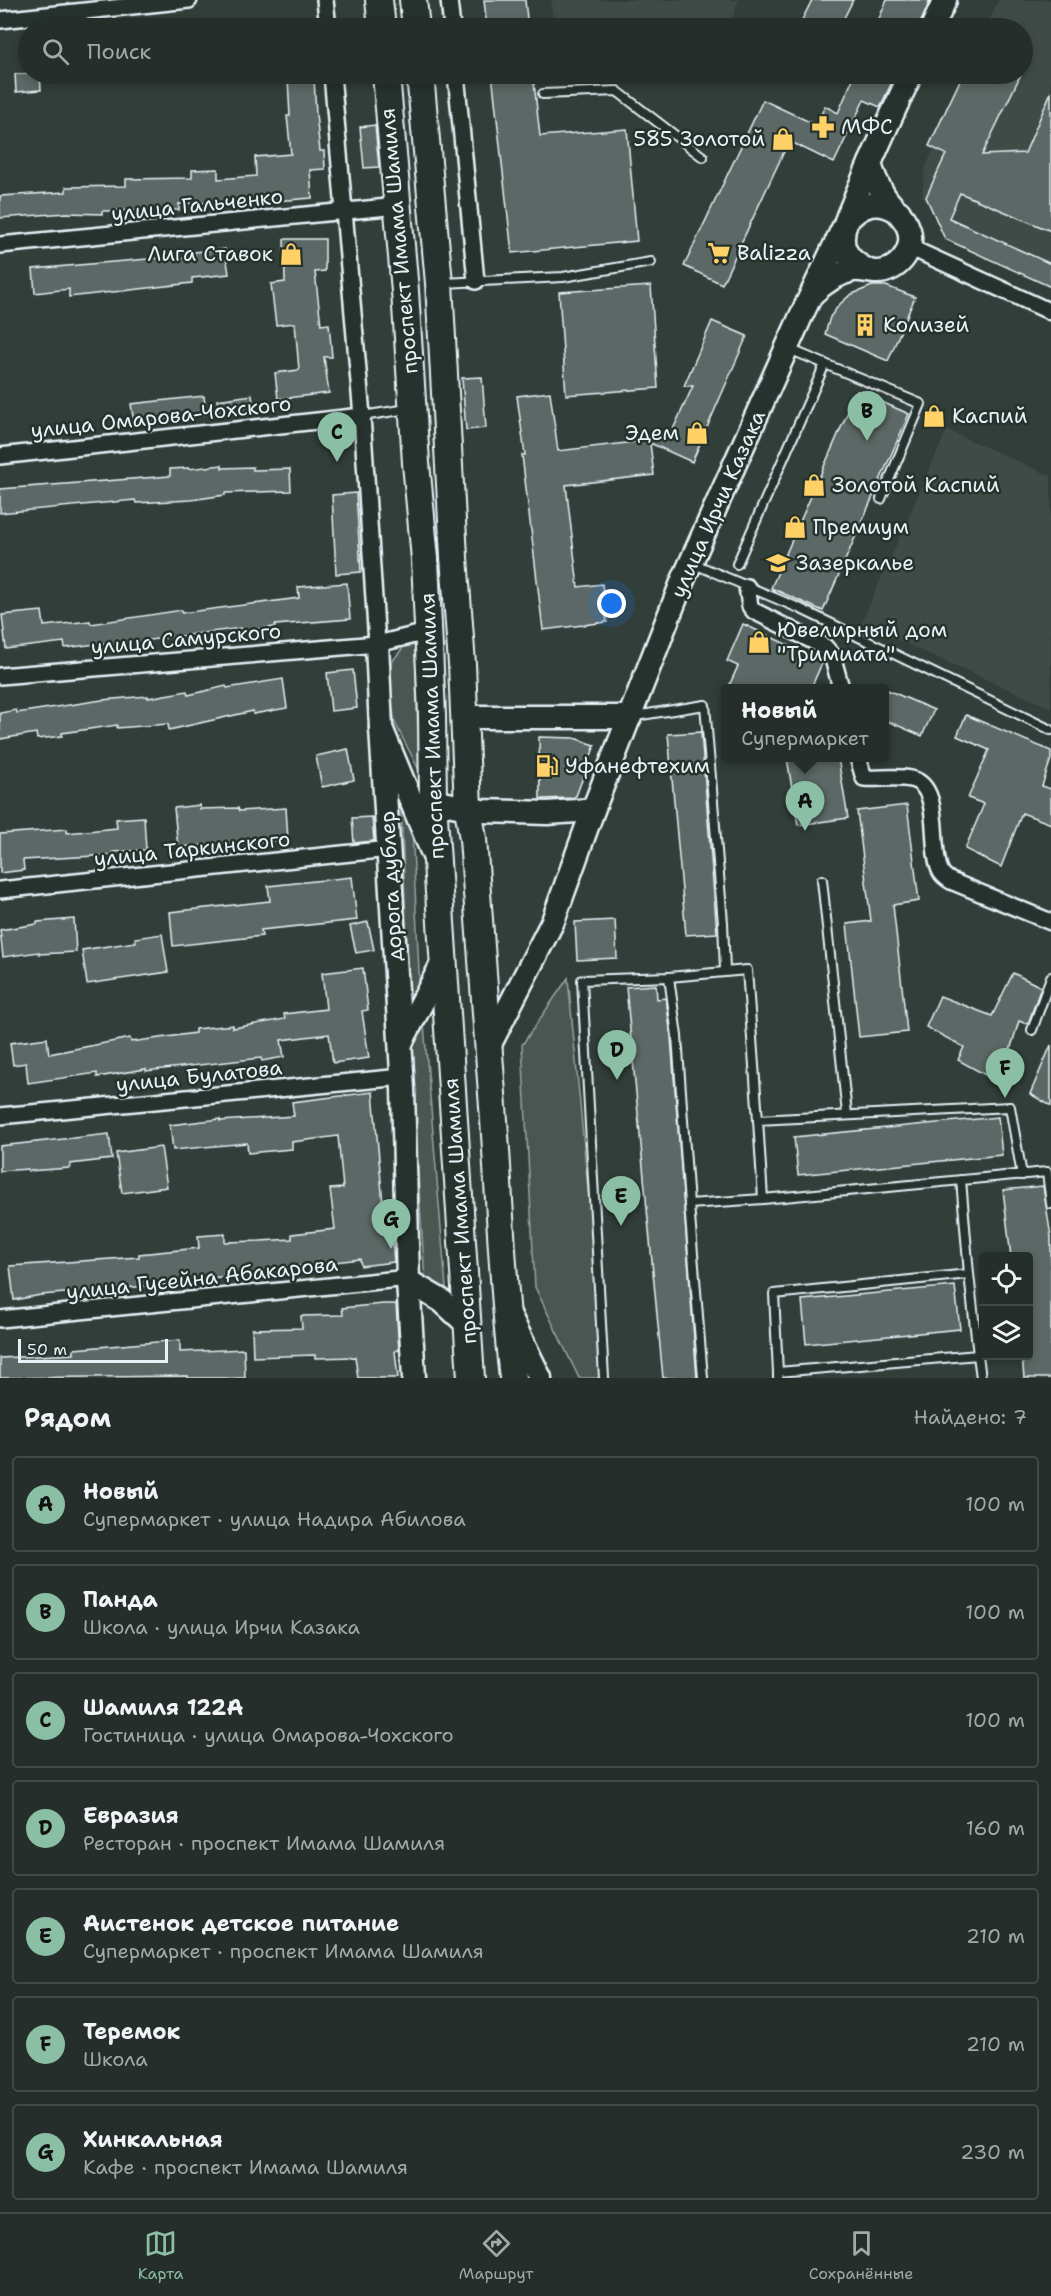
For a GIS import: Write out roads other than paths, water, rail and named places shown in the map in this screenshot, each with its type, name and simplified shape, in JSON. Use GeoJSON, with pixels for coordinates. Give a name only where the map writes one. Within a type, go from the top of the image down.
{"type":"FeatureCollection","features":[{"type":"Feature","properties":{"kind":"main road"},"geometry":{"type":"LineString","coordinates":[[379,0],[381,18]]}},
{"type":"Feature","properties":{"kind":"main road"},"geometry":{"type":"LineString","coordinates":[[413,0],[415,18]]}},
{"type":"Feature","properties":{"kind":"main road"},"geometry":{"type":"LineString","coordinates":[[937,18],[945,0]]}},
{"type":"Feature","properties":{"kind":"main road","name":"проспект Имама Шамиля"},"geometry":{"type":"LineString","coordinates":[[387,84],[425,559],[432,715],[432,801],[471,1378]]}},
{"type":"Feature","properties":{"kind":"main road","name":"проспект Имама Шамиля"},"geometry":{"type":"LineString","coordinates":[[421,84],[439,283],[465,717],[468,808],[473,839],[489,1046],[504,1304],[513,1378]]}},
{"type":"Feature","properties":{"kind":"main road"},"geometry":{"type":"LineString","coordinates":[[867,270],[855,264],[846,254],[842,241],[846,222],[906,84]]}},
{"type":"Feature","properties":{"kind":"main road"},"geometry":{"type":"LineString","coordinates":[[812,294],[820,286],[843,273],[855,270],[878,272],[898,264],[905,256],[910,234],[907,222],[886,199],[870,163]]}},
{"type":"Feature","properties":{"kind":"main road"},"geometry":{"type":"LineString","coordinates":[[846,222],[861,207],[870,204],[891,207],[899,212]]}},
{"type":"Feature","properties":{"kind":"main road","name":"улица Ирчи Казака"},"geometry":{"type":"LineString","coordinates":[[489,1046],[554,921],[593,810],[690,563],[846,222]]}},
{"type":"Feature","properties":{"kind":"main road","name":"дорога дублер"},"geometry":{"type":"LineString","coordinates":[[376,644],[401,1045]]}},
{"type":"Feature","properties":{"kind":"main road"},"geometry":{"type":"LineString","coordinates":[[465,717],[630,717]]}},
{"type":"Feature","properties":{"kind":"main road"},"geometry":{"type":"LineString","coordinates":[[381,728],[438,866]]}},
{"type":"Feature","properties":{"kind":"main road"},"geometry":{"type":"LineString","coordinates":[[432,801],[482,811],[548,813],[593,810]]}},
{"type":"Feature","properties":{"kind":"main road"},"geometry":{"type":"LineString","coordinates":[[414,1378],[408,1281],[401,1045],[443,962]]}},
{"type":"Feature","properties":{"kind":"main road"},"geometry":{"type":"LineString","coordinates":[[408,1281],[442,1301],[468,1325]]}},
{"type":"Feature","properties":{"kind":"main road","name":"проспект Имама Шамиля"},"geometry":{"type":"LineString","coordinates":[[504,1304],[540,1378]]}},
{"type":"Feature","properties":{"kind":"street"},"geometry":{"type":"LineString","coordinates":[[19,18],[189,0]]}},
{"type":"Feature","properties":{"kind":"street"},"geometry":{"type":"LineString","coordinates":[[325,0],[327,18]]}},
{"type":"Feature","properties":{"kind":"street"},"geometry":{"type":"LineString","coordinates":[[449,0],[451,18]]}},
{"type":"Feature","properties":{"kind":"street"},"geometry":{"type":"LineString","coordinates":[[0,20],[18,18]]}},
{"type":"Feature","properties":{"kind":"street"},"geometry":{"type":"LineString","coordinates":[[333,84],[362,416],[376,644]]}},
{"type":"Feature","properties":{"kind":"street"},"geometry":{"type":"LineString","coordinates":[[457,84],[476,281]]}},
{"type":"Feature","properties":{"kind":"street","name":"улица Гальченко"},"geometry":{"type":"LineString","coordinates":[[0,245],[398,206]]}},
{"type":"Feature","properties":{"kind":"street"},"geometry":{"type":"LineString","coordinates":[[909,246],[1051,312]]}},
{"type":"Feature","properties":{"kind":"street","name":"улица Омарова-Чохского"},"geometry":{"type":"LineString","coordinates":[[0,456],[362,416]]}},
{"type":"Feature","properties":{"kind":"street"},"geometry":{"type":"LineString","coordinates":[[747,586],[750,606],[754,611],[825,647],[832,655],[841,684]]}},
{"type":"Feature","properties":{"kind":"street","name":"улица Самурского"},"geometry":{"type":"LineString","coordinates":[[0,676],[376,644],[427,632]]}},
{"type":"Feature","properties":{"kind":"street"},"geometry":{"type":"LineString","coordinates":[[859,762],[864,778],[912,779],[923,785],[930,795],[937,863],[942,874],[951,881],[1051,922]]}},
{"type":"Feature","properties":{"kind":"street","name":"улица Таркинского"},"geometry":{"type":"LineString","coordinates":[[0,890],[389,849]]}},
{"type":"Feature","properties":{"kind":"street","name":"улица Булатова"},"geometry":{"type":"LineString","coordinates":[[0,1116],[402,1077]]}},
{"type":"Feature","properties":{"kind":"street","name":"улица Гусейна Абакарова"},"geometry":{"type":"LineString","coordinates":[[0,1319],[399,1279],[408,1281]]}},
{"type":"Feature","properties":{"kind":"lane"},"geometry":{"type":"LineString","coordinates":[[543,94],[617,92],[703,157]]}},
{"type":"Feature","properties":{"kind":"lane"},"geometry":{"type":"LineString","coordinates":[[439,283],[563,277],[651,262]]}},
{"type":"Feature","properties":{"kind":"lane"},"geometry":{"type":"LineString","coordinates":[[788,348],[921,404],[881,499]]}},
{"type":"Feature","properties":{"kind":"lane"},"geometry":{"type":"LineString","coordinates":[[737,564],[825,364]]}},
{"type":"Feature","properties":{"kind":"lane"},"geometry":{"type":"LineString","coordinates":[[362,416],[412,409]]}},
{"type":"Feature","properties":{"kind":"lane"},"geometry":{"type":"LineString","coordinates":[[690,563],[821,619],[1051,730]]}},
{"type":"Feature","properties":{"kind":"lane"},"geometry":{"type":"LineString","coordinates":[[630,717],[705,705],[725,970]]}},
{"type":"Feature","properties":{"kind":"lane"},"geometry":{"type":"LineString","coordinates":[[822,880],[847,1114]]}},
{"type":"Feature","properties":{"kind":"lane"},"geometry":{"type":"LineString","coordinates":[[604,1378],[582,980],[669,977],[725,970],[747,970],[763,1199]]}},
{"type":"Feature","properties":{"kind":"lane"},"geometry":{"type":"LineString","coordinates":[[669,977],[677,1036],[703,1378]]}},
{"type":"Feature","properties":{"kind":"lane"},"geometry":{"type":"LineString","coordinates":[[1032,1030],[1051,977]]}},
{"type":"Feature","properties":{"kind":"lane"},"geometry":{"type":"LineString","coordinates":[[758,1120],[1010,1107],[1022,1174]]}},
{"type":"Feature","properties":{"kind":"lane"},"geometry":{"type":"LineString","coordinates":[[689,1204],[1047,1172],[1051,1204]]}},
{"type":"Feature","properties":{"kind":"lane"},"geometry":{"type":"LineString","coordinates":[[961,1180],[981,1378]]}},
{"type":"Feature","properties":{"kind":"lane"},"geometry":{"type":"LineString","coordinates":[[969,1274],[774,1294],[778,1375],[978,1355]]}},
{"type":"Feature","properties":{"kind":"place","name":"МФС"},"geometry":{"type":"Point","coordinates":[823,127]}},
{"type":"Feature","properties":{"kind":"place","name":"585 Золотой"},"geometry":{"type":"Point","coordinates":[783,139]}},
{"type":"Feature","properties":{"kind":"place","name":"Balizza"},"geometry":{"type":"Point","coordinates":[719,253]}},
{"type":"Feature","properties":{"kind":"place","name":"Лига Ставок"},"geometry":{"type":"Point","coordinates":[291,254]}},
{"type":"Feature","properties":{"kind":"place","name":"Колизей"},"geometry":{"type":"Point","coordinates":[865,325]}},
{"type":"Feature","properties":{"kind":"place","name":"Каспий"},"geometry":{"type":"Point","coordinates":[934,416]}},
{"type":"Feature","properties":{"kind":"place","name":"Эдем"},"geometry":{"type":"Point","coordinates":[697,433]}},
{"type":"Feature","properties":{"kind":"place","name":"Панда"},"geometry":{"type":"Point","coordinates":[867,441]}},
{"type":"Feature","properties":{"kind":"place","name":"Шамиля 122А"},"geometry":{"type":"Point","coordinates":[337,462]}},
{"type":"Feature","properties":{"kind":"place","name":"Золотой Каспий"},"geometry":{"type":"Point","coordinates":[814,485]}},
{"type":"Feature","properties":{"kind":"place","name":"Премиум"},"geometry":{"type":"Point","coordinates":[795,527]}},
{"type":"Feature","properties":{"kind":"place","name":"Зазеркалье"},"geometry":{"type":"Point","coordinates":[778,563]}},
{"type":"Feature","properties":{"kind":"place","name":"Ювелирный дом \"Тримиата\""},"geometry":{"type":"Point","coordinates":[759,642]}},
{"type":"Feature","properties":{"kind":"place","name":"Уфанефтехим"},"geometry":{"type":"Point","coordinates":[547,766]}},
{"type":"Feature","properties":{"kind":"place","name":"Новый"},"geometry":{"type":"Point","coordinates":[805,831]}},
{"type":"Feature","properties":{"kind":"place","name":"Евразия"},"geometry":{"type":"Point","coordinates":[617,1080]}},
{"type":"Feature","properties":{"kind":"place","name":"Теремок"},"geometry":{"type":"Point","coordinates":[1005,1098]}},
{"type":"Feature","properties":{"kind":"place","name":"Аистенок детское питание"},"geometry":{"type":"Point","coordinates":[621,1226]}},
{"type":"Feature","properties":{"kind":"place","name":"Хинкальная"},"geometry":{"type":"Point","coordinates":[391,1249]}}]}
